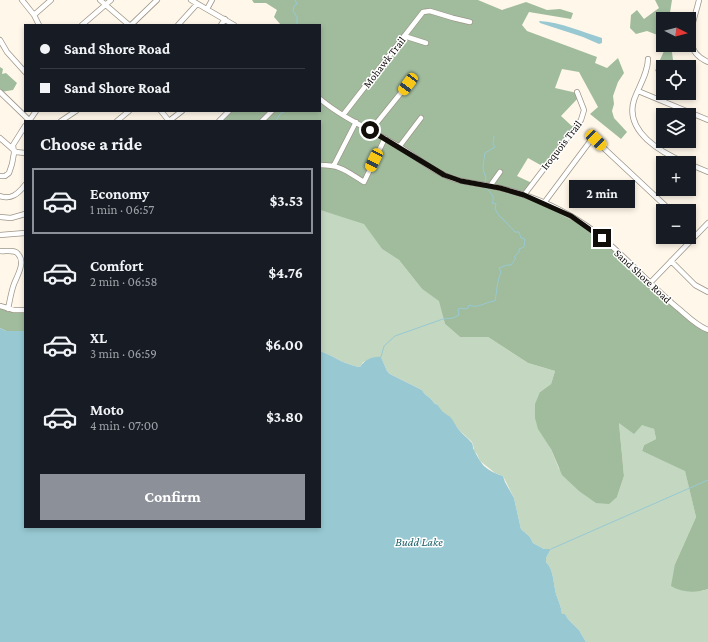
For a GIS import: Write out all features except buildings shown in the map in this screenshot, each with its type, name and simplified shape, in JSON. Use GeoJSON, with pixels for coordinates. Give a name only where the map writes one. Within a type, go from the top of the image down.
{"type":"FeatureCollection","features":[{"type":"Feature","properties":{"kind":"street"},"geometry":{"type":"LineString","coordinates":[[22,0],[34,15],[38,24]]}},
{"type":"Feature","properties":{"kind":"street"},"geometry":{"type":"LineString","coordinates":[[34,15],[51,0]]}},
{"type":"Feature","properties":{"kind":"street"},"geometry":{"type":"LineString","coordinates":[[100,0],[129,24]]}},
{"type":"Feature","properties":{"kind":"street"},"geometry":{"type":"LineString","coordinates":[[83,24],[111,0]]}},
{"type":"Feature","properties":{"kind":"street"},"geometry":{"type":"LineString","coordinates":[[131,24],[157,0]]}},
{"type":"Feature","properties":{"kind":"street"},"geometry":{"type":"LineString","coordinates":[[191,0],[232,24]]}},
{"type":"Feature","properties":{"kind":"street"},"geometry":{"type":"LineString","coordinates":[[207,9],[212,0]]}},
{"type":"Feature","properties":{"kind":"street"},"geometry":{"type":"LineString","coordinates":[[699,0],[690,35],[690,43],[695,53],[701,59],[708,62]]}},
{"type":"Feature","properties":{"kind":"street"},"geometry":{"type":"LineString","coordinates":[[179,24],[197,4]]}},
{"type":"Feature","properties":{"kind":"street","name":"Mohawk Trail"},"geometry":{"type":"LineString","coordinates":[[343,114],[422,13],[427,11],[470,22]]}},
{"type":"Feature","properties":{"kind":"street"},"geometry":{"type":"LineString","coordinates":[[222,24],[225,19]]}},
{"type":"Feature","properties":{"kind":"street"},"geometry":{"type":"LineString","coordinates":[[404,36],[426,43]]}},
{"type":"Feature","properties":{"kind":"street"},"geometry":{"type":"LineString","coordinates":[[0,40],[7,52],[24,71]]}},
{"type":"Feature","properties":{"kind":"street"},"geometry":{"type":"LineString","coordinates":[[648,59],[648,66],[632,109],[634,120],[638,130],[660,150],[672,156]]}},
{"type":"Feature","properties":{"kind":"street"},"geometry":{"type":"LineString","coordinates":[[372,131],[375,124],[408,84]]}},
{"type":"Feature","properties":{"kind":"street"},"geometry":{"type":"LineString","coordinates":[[638,91],[708,120]]}},
{"type":"Feature","properties":{"kind":"street"},"geometry":{"type":"LineString","coordinates":[[0,92],[28,120]]}},
{"type":"Feature","properties":{"kind":"street","name":"Iroquois Trail"},"geometry":{"type":"LineString","coordinates":[[524,195],[581,120],[584,110],[577,92]]}},
{"type":"Feature","properties":{"kind":"street","name":"Sand Shore Road"},"geometry":{"type":"LineString","coordinates":[[321,99],[343,114],[400,147],[444,175],[461,181],[481,184],[524,195],[571,216],[595,232],[682,312],[708,330]]}},
{"type":"Feature","properties":{"kind":"street"},"geometry":{"type":"LineString","coordinates":[[118,120],[128,112]]}},
{"type":"Feature","properties":{"kind":"street"},"geometry":{"type":"LineString","coordinates":[[161,112],[168,120]]}},
{"type":"Feature","properties":{"kind":"street"},"geometry":{"type":"LineString","coordinates":[[170,120],[181,112]]}},
{"type":"Feature","properties":{"kind":"street"},"geometry":{"type":"LineString","coordinates":[[219,120],[228,112]]}},
{"type":"Feature","properties":{"kind":"street"},"geometry":{"type":"LineString","coordinates":[[263,120],[271,112]]}},
{"type":"Feature","properties":{"kind":"street"},"geometry":{"type":"LineString","coordinates":[[400,147],[421,118]]}},
{"type":"Feature","properties":{"kind":"street"},"geometry":{"type":"LineString","coordinates":[[334,166],[356,122]]}},
{"type":"Feature","properties":{"kind":"street"},"geometry":{"type":"LineString","coordinates":[[0,176],[6,176],[9,173],[14,154],[14,143],[24,128]]}},
{"type":"Feature","properties":{"kind":"street"},"geometry":{"type":"LineString","coordinates":[[0,138],[13,150],[24,153]]}},
{"type":"Feature","properties":{"kind":"street"},"geometry":{"type":"LineString","coordinates":[[321,165],[334,166],[345,170],[364,182],[385,138]]}},
{"type":"Feature","properties":{"kind":"street"},"geometry":{"type":"LineString","coordinates":[[544,203],[591,140],[594,139],[664,204]]}},
{"type":"Feature","properties":{"kind":"street"},"geometry":{"type":"LineString","coordinates":[[696,167],[708,172]]}},
{"type":"Feature","properties":{"kind":"street"},"geometry":{"type":"LineString","coordinates":[[490,186],[500,172]]}},
{"type":"Feature","properties":{"kind":"street"},"geometry":{"type":"LineString","coordinates":[[0,196],[7,198],[11,197],[24,186]]}},
{"type":"Feature","properties":{"kind":"street"},"geometry":{"type":"LineString","coordinates":[[0,217],[11,218],[24,214]]}},
{"type":"Feature","properties":{"kind":"street"},"geometry":{"type":"LineString","coordinates":[[696,235],[708,223]]}},
{"type":"Feature","properties":{"kind":"street"},"geometry":{"type":"LineString","coordinates":[[0,235],[24,233]]}},
{"type":"Feature","properties":{"kind":"street"},"geometry":{"type":"LineString","coordinates":[[650,283],[687,244]]}},
{"type":"Feature","properties":{"kind":"street"},"geometry":{"type":"LineString","coordinates":[[0,251],[16,252],[20,257],[20,269],[14,284],[8,309]]}},
{"type":"Feature","properties":{"kind":"street"},"geometry":{"type":"LineString","coordinates":[[671,261],[695,285],[708,292]]}},
{"type":"Feature","properties":{"kind":"street"},"geometry":{"type":"LineString","coordinates":[[0,306],[8,309],[24,310]]}},
{"type":"Feature","properties":{"kind":"green space"},"geometry":{"type":"Polygon","coordinates":[[[252,0],[478,0],[502,10],[526,2],[547,10],[560,9],[573,13],[571,19],[529,12],[522,25],[527,31],[597,57],[595,63],[607,68],[618,58],[624,73],[618,82],[613,96],[614,104],[612,111],[614,118],[627,132],[621,139],[590,114],[598,107],[579,72],[562,69],[555,88],[577,93],[579,97],[561,116],[574,128],[544,167],[528,158],[517,176],[532,183],[525,195],[592,231],[703,329],[708,330],[708,589],[689,592],[671,586],[675,564],[696,517],[685,471],[642,451],[644,445],[656,439],[654,429],[642,425],[634,434],[619,423],[624,476],[617,497],[609,504],[596,503],[579,491],[562,475],[551,449],[538,429],[535,418],[535,404],[540,392],[551,384],[555,371],[528,363],[488,337],[460,337],[445,324],[439,301],[422,289],[399,260],[382,249],[364,224],[321,210],[321,120],[221,120],[230,112],[321,112],[321,24],[280,24],[274,17],[277,10],[266,3],[254,3],[252,0]]]}},
{"type":"Feature","properties":{"kind":"green space"},"geometry":{"type":"Polygon","coordinates":[[[655,0],[672,0],[670,12],[656,12],[656,34],[647,31],[636,34],[630,28],[631,15],[637,10],[644,19],[659,8],[655,0]]]}},
{"type":"Feature","properties":{"kind":"green space"},"geometry":{"type":"Polygon","coordinates":[[[664,52],[672,52],[673,60],[660,60],[664,52]]]}},
{"type":"Feature","properties":{"kind":"green space"},"geometry":{"type":"Polygon","coordinates":[[[0,67],[3,69],[2,74],[6,73],[17,83],[13,90],[1,92],[0,67]]]}},
{"type":"Feature","properties":{"kind":"green space"},"geometry":{"type":"Polygon","coordinates":[[[321,210],[364,223],[382,249],[399,260],[422,289],[440,301],[445,324],[460,337],[488,337],[528,363],[555,371],[551,384],[540,392],[551,449],[559,469],[617,497],[624,476],[619,423],[642,424],[654,429],[656,439],[644,445],[642,451],[685,470],[696,517],[675,564],[702,591],[708,589],[708,642],[586,642],[579,630],[565,614],[562,614],[551,571],[546,562],[546,558],[551,549],[544,549],[533,543],[530,537],[521,529],[514,498],[503,476],[495,473],[480,461],[474,451],[471,441],[422,390],[390,374],[387,371],[381,357],[363,362],[360,367],[349,364],[321,351],[321,210]]]}},
{"type":"Feature","properties":{"kind":"green space"},"geometry":{"type":"Polygon","coordinates":[[[0,308],[24,312],[24,331],[6,331],[0,328],[0,308]]]}},
{"type":"Feature","properties":{"kind":"water"},"geometry":{"type":"Polygon","coordinates":[[[539,21],[563,25],[602,38],[602,43],[599,44],[583,37],[540,23],[539,21]]]}},
{"type":"Feature","properties":{"kind":"water","name":"Budd Lake"},"geometry":{"type":"Polygon","coordinates":[[[0,328],[6,331],[24,331],[24,528],[321,528],[321,351],[349,364],[360,367],[369,359],[381,357],[387,371],[390,374],[422,390],[434,403],[438,405],[443,412],[450,417],[472,443],[473,449],[484,466],[503,476],[514,498],[521,529],[530,537],[533,543],[544,549],[551,549],[546,558],[546,562],[551,571],[562,614],[565,614],[579,630],[586,642],[0,642],[0,328]]]}},
{"type":"Feature","properties":{"kind":"waterway"},"geometry":{"type":"LineString","coordinates":[[295,0],[297,4],[294,6],[293,11],[297,17],[297,24]]}},
{"type":"Feature","properties":{"kind":"waterway"},"geometry":{"type":"LineString","coordinates":[[277,120],[280,114],[283,112]]}},
{"type":"Feature","properties":{"kind":"waterway"},"geometry":{"type":"LineString","coordinates":[[485,182],[486,177],[483,168],[485,153],[495,147],[493,144],[494,136]]}},
{"type":"Feature","properties":{"kind":"waterway"},"geometry":{"type":"LineString","coordinates":[[381,357],[384,346],[395,336],[443,319],[453,318],[459,315],[458,309],[468,308],[469,305],[479,306],[495,301],[501,272],[499,268],[511,265],[516,258],[514,257],[519,252],[519,249],[524,247],[525,239],[521,238],[519,232],[515,232],[500,217],[495,209],[496,204],[492,203],[492,195],[486,188]]}},
{"type":"Feature","properties":{"kind":"waterway"},"geometry":{"type":"LineString","coordinates":[[551,549],[708,480]]}},
{"type":"Feature","properties":{"kind":"route"},"geometry":{"type":"LineString","coordinates":[[370,130],[444,175],[461,181],[516,192],[552,206],[582,223],[602,238]]}}]}
